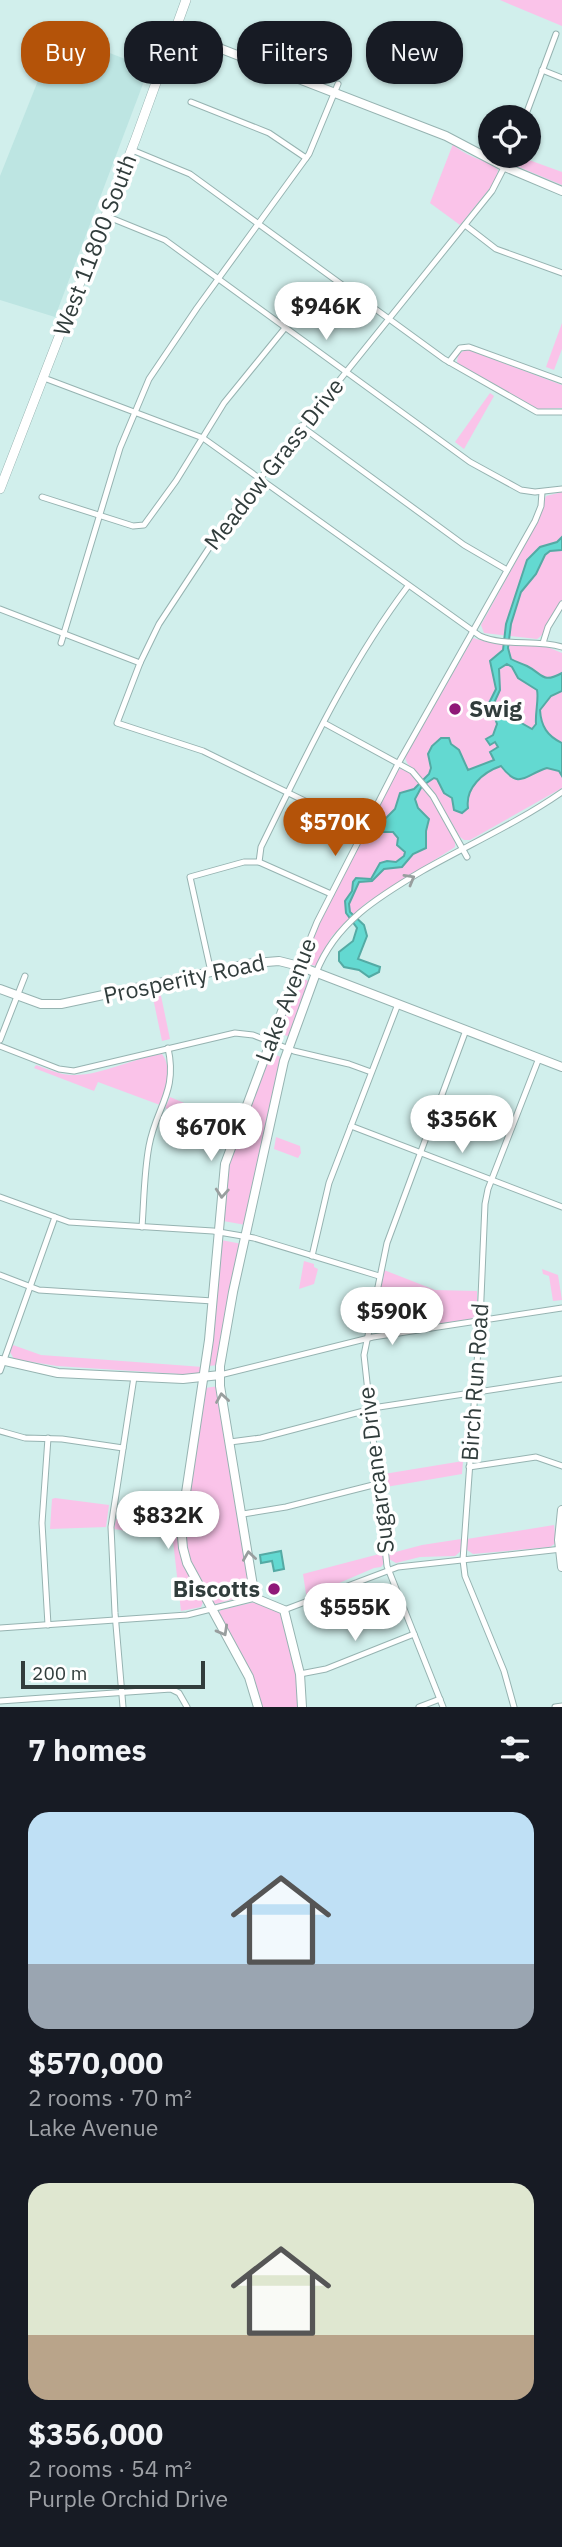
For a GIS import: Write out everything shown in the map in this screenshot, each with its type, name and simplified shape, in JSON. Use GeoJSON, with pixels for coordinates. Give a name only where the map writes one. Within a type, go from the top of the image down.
{"type":"FeatureCollection","features":[{"type":"Feature","properties":{"kind":"main road","name":"West 11800 South"},"geometry":{"type":"LineString","coordinates":[[179,21],[187,0]]}},
{"type":"Feature","properties":{"kind":"main road","name":"West 11800 South"},"geometry":{"type":"LineString","coordinates":[[0,489],[156,84]]}},
{"type":"Feature","properties":{"kind":"street"},"geometry":{"type":"LineString","coordinates":[[529,105],[556,34]]}},
{"type":"Feature","properties":{"kind":"street"},"geometry":{"type":"LineString","coordinates":[[223,50],[446,136],[478,153]]}},
{"type":"Feature","properties":{"kind":"street"},"geometry":{"type":"LineString","coordinates":[[542,70],[562,78]]}},
{"type":"Feature","properties":{"kind":"street"},"geometry":{"type":"LineString","coordinates":[[61,643],[120,448],[135,411],[161,359],[306,158],[315,143],[338,84]]}},
{"type":"Feature","properties":{"kind":"street"},"geometry":{"type":"LineString","coordinates":[[191,102],[269,133],[306,158]]}},
{"type":"Feature","properties":{"kind":"street"},"geometry":{"type":"LineString","coordinates":[[132,150],[186,171],[449,362],[537,412],[562,412]]}},
{"type":"Feature","properties":{"kind":"street","name":"Meadow Grass Drive"},"geometry":{"type":"LineString","coordinates":[[287,794],[203,751],[117,723],[140,663],[168,609],[230,516],[492,191],[504,168]]}},
{"type":"Feature","properties":{"kind":"street"},"geometry":{"type":"LineString","coordinates":[[507,168],[562,191]]}},
{"type":"Feature","properties":{"kind":"street"},"geometry":{"type":"LineString","coordinates":[[106,216],[158,236],[470,463],[515,487],[542,492],[562,489]]}},
{"type":"Feature","properties":{"kind":"street"},"geometry":{"type":"LineString","coordinates":[[465,225],[496,249],[562,273]]}},
{"type":"Feature","properties":{"kind":"street"},"geometry":{"type":"LineString","coordinates":[[42,497],[136,527],[146,524],[224,404],[285,328]]}},
{"type":"Feature","properties":{"kind":"street"},"geometry":{"type":"LineString","coordinates":[[449,362],[460,348],[469,347],[562,381]]}},
{"type":"Feature","properties":{"kind":"street"},"geometry":{"type":"LineString","coordinates":[[44,378],[203,438],[472,632],[484,638],[543,643],[562,648]]}},
{"type":"Feature","properties":{"kind":"street"},"geometry":{"type":"LineString","coordinates":[[301,426],[464,545],[507,570]]}},
{"type":"Feature","properties":{"kind":"street","name":"Lake Avenue"},"geometry":{"type":"LineString","coordinates":[[258,1707],[249,1677],[187,1563],[181,1534],[204,1378],[227,1157],[299,966],[331,894],[399,762],[537,516],[542,492]]}},
{"type":"Feature","properties":{"kind":"street"},"geometry":{"type":"LineString","coordinates":[[259,862],[261,847],[324,723],[366,647],[408,586]]}},
{"type":"Feature","properties":{"kind":"street"},"geometry":{"type":"LineString","coordinates":[[543,643],[562,604]]}},
{"type":"Feature","properties":{"kind":"street"},"geometry":{"type":"LineString","coordinates":[[0,609],[140,663]]}},
{"type":"Feature","properties":{"kind":"street"},"geometry":{"type":"LineString","coordinates":[[324,723],[399,762],[418,777],[467,857]]}},
{"type":"Feature","properties":{"kind":"street","name":"Lake Avenue"},"geometry":{"type":"LineString","coordinates":[[255,1598],[220,1375],[245,1236],[288,1048],[316,973],[327,950],[346,925],[387,891],[562,792]]}},
{"type":"Feature","properties":{"kind":"street"},"geometry":{"type":"LineString","coordinates":[[287,794],[363,830]]}},
{"type":"Feature","properties":{"kind":"street"},"geometry":{"type":"LineString","coordinates":[[211,972],[190,877],[244,862],[259,862],[331,894]]}},
{"type":"Feature","properties":{"kind":"street","name":"Prosperity Road"},"geometry":{"type":"LineString","coordinates":[[0,989],[41,1004],[61,1004],[266,961],[279,961],[299,966],[562,1067]]}},
{"type":"Feature","properties":{"kind":"street"},"geometry":{"type":"LineString","coordinates":[[0,1040],[25,976]]}},
{"type":"Feature","properties":{"kind":"street"},"geometry":{"type":"LineString","coordinates":[[312,1255],[327,1188],[398,1004]]}},
{"type":"Feature","properties":{"kind":"street","name":"Sugarcane Drive"},"geometry":{"type":"LineString","coordinates":[[443,1707],[389,1570],[364,1362],[365,1339],[387,1243],[466,1030]]}},
{"type":"Feature","properties":{"kind":"street"},"geometry":{"type":"LineString","coordinates":[[0,1046],[59,1069],[74,1071],[235,1033],[253,1035],[372,1072]]}},
{"type":"Feature","properties":{"kind":"street"},"geometry":{"type":"LineString","coordinates":[[142,1227],[149,1146],[172,1077],[168,1048]]}},
{"type":"Feature","properties":{"kind":"street","name":"Birch Run Road"},"geometry":{"type":"LineString","coordinates":[[514,1707],[504,1671],[466,1576],[463,1560],[480,1321],[485,1204],[538,1058]]}},
{"type":"Feature","properties":{"kind":"street"},"geometry":{"type":"LineString","coordinates":[[351,1126],[562,1207]]}},
{"type":"Feature","properties":{"kind":"street"},"geometry":{"type":"LineString","coordinates":[[0,1196],[69,1222],[245,1236],[379,1276]]}},
{"type":"Feature","properties":{"kind":"street"},"geometry":{"type":"LineString","coordinates":[[0,1371],[55,1217]]}},
{"type":"Feature","properties":{"kind":"street"},"geometry":{"type":"LineString","coordinates":[[0,1275],[30,1287],[65,1292],[213,1301]]}},
{"type":"Feature","properties":{"kind":"street"},"geometry":{"type":"LineString","coordinates":[[2,1361],[48,1371],[134,1377],[204,1378],[365,1339],[562,1308]]}},
{"type":"Feature","properties":{"kind":"street"},"geometry":{"type":"LineString","coordinates":[[123,1707],[115,1620],[111,1527],[134,1377]]}},
{"type":"Feature","properties":{"kind":"street"},"geometry":{"type":"LineString","coordinates":[[230,1442],[261,1438],[369,1410],[562,1379]]}},
{"type":"Feature","properties":{"kind":"street"},"geometry":{"type":"LineString","coordinates":[[0,1431],[25,1438],[48,1438],[123,1448]]}},
{"type":"Feature","properties":{"kind":"street"},"geometry":{"type":"LineString","coordinates":[[48,1438],[42,1523],[48,1625]]}},
{"type":"Feature","properties":{"kind":"street"},"geometry":{"type":"LineString","coordinates":[[469,1467],[536,1457],[562,1466]]}},
{"type":"Feature","properties":{"kind":"street"},"geometry":{"type":"LineString","coordinates":[[243,1514],[286,1507],[377,1484]]}},
{"type":"Feature","properties":{"kind":"street"},"geometry":{"type":"LineString","coordinates":[[562,1510],[562,1567]]}},
{"type":"Feature","properties":{"kind":"street"},"geometry":{"type":"LineString","coordinates":[[0,1628],[178,1616],[255,1598],[284,1610],[389,1570],[430,1562],[561,1550]]}},
{"type":"Feature","properties":{"kind":"street"},"geometry":{"type":"LineString","coordinates":[[284,1610],[300,1674],[302,1707]]}},
{"type":"Feature","properties":{"kind":"street"},"geometry":{"type":"LineString","coordinates":[[300,1674],[331,1667],[414,1633]]}},
{"type":"Feature","properties":{"kind":"street"},"geometry":{"type":"LineString","coordinates":[[0,1701],[173,1690],[181,1695],[187,1707]]}},
{"type":"Feature","properties":{"kind":"street"},"geometry":{"type":"LineString","coordinates":[[419,1707],[440,1699]]}},
{"type":"Feature","properties":{"kind":"street"},"geometry":{"type":"LineString","coordinates":[[555,1707],[562,1706]]}},
{"type":"Feature","properties":{"kind":"shaded area"},"geometry":{"type":"Polygon","coordinates":[[[500,0],[562,0],[562,26],[507,3],[500,0]]]}},
{"type":"Feature","properties":{"kind":"shaded area"},"geometry":{"type":"Polygon","coordinates":[[[110,53],[124,58],[124,84],[143,84],[55,317],[0,300],[0,176],[37,84],[110,84],[110,53]]]}},
{"type":"Feature","properties":{"kind":"shaded area"},"geometry":{"type":"Polygon","coordinates":[[[453,144],[478,159],[478,168],[498,170],[495,182],[460,225],[430,203],[453,144]]]}},
{"type":"Feature","properties":{"kind":"shaded area"},"geometry":{"type":"Polygon","coordinates":[[[541,164],[562,172],[562,185],[521,168],[541,168],[541,164]]]}},
{"type":"Feature","properties":{"kind":"shaded area"},"geometry":{"type":"Polygon","coordinates":[[[562,323],[562,349],[554,370],[546,367],[562,323]]]}},
{"type":"Feature","properties":{"kind":"shaded area"},"geometry":{"type":"Polygon","coordinates":[[[466,349],[562,385],[562,408],[538,409],[460,365],[457,362],[458,355],[466,349]]]}},
{"type":"Feature","properties":{"kind":"shaded area"},"geometry":{"type":"Polygon","coordinates":[[[490,393],[494,396],[464,449],[455,442],[490,393]]]}},
{"type":"Feature","properties":{"kind":"shaded area"},"geometry":{"type":"Polygon","coordinates":[[[562,492],[562,600],[548,626],[537,639],[484,633],[481,625],[539,519],[546,496],[562,492]]]}},
{"type":"Feature","properties":{"kind":"shaded area"},"geometry":{"type":"Polygon","coordinates":[[[473,638],[491,643],[545,646],[562,653],[562,788],[470,840],[464,840],[432,789],[407,763],[405,757],[473,638]]]}},
{"type":"Feature","properties":{"kind":"shaded area"},"geometry":{"type":"Polygon","coordinates":[[[401,769],[409,772],[424,789],[439,811],[455,841],[455,847],[366,903],[332,936],[316,966],[305,963],[303,961],[313,936],[397,771],[401,769]]]}},
{"type":"Feature","properties":{"kind":"shaded area"},"geometry":{"type":"Polygon","coordinates":[[[298,977],[311,982],[290,1037],[277,1032],[298,977]]]}},
{"type":"Feature","properties":{"kind":"shaded area"},"geometry":{"type":"Polygon","coordinates":[[[160,991],[170,1039],[162,1041],[152,993],[160,991]]]}},
{"type":"Feature","properties":{"kind":"shaded area"},"geometry":{"type":"Polygon","coordinates":[[[269,1052],[283,1058],[246,1225],[223,1221],[229,1159],[269,1052]]]}},
{"type":"Feature","properties":{"kind":"shaded area"},"geometry":{"type":"Polygon","coordinates":[[[162,1054],[168,1073],[160,1105],[98,1082],[94,1091],[34,1068],[36,1065],[63,1074],[87,1074],[162,1054]]]}},
{"type":"Feature","properties":{"kind":"shaded area"},"geometry":{"type":"Polygon","coordinates":[[[170,1097],[201,1110],[197,1120],[165,1108],[170,1097]]]}},
{"type":"Feature","properties":{"kind":"shaded area"},"geometry":{"type":"Polygon","coordinates":[[[205,1111],[235,1123],[231,1132],[201,1121],[205,1111]]]}},
{"type":"Feature","properties":{"kind":"shaded area"},"geometry":{"type":"Polygon","coordinates":[[[276,1137],[300,1146],[301,1153],[298,1158],[274,1149],[276,1137]]]}},
{"type":"Feature","properties":{"kind":"shaded area"},"geometry":{"type":"Polygon","coordinates":[[[221,1240],[242,1244],[219,1365],[208,1366],[221,1240]]]}},
{"type":"Feature","properties":{"kind":"shaded area"},"geometry":{"type":"Polygon","coordinates":[[[304,1261],[314,1264],[318,1269],[314,1284],[299,1289],[304,1261]]]}},
{"type":"Feature","properties":{"kind":"shaded area"},"geometry":{"type":"Polygon","coordinates":[[[542,1269],[558,1275],[562,1300],[553,1301],[549,1276],[543,1274],[542,1269]]]}},
{"type":"Feature","properties":{"kind":"shaded area"},"geometry":{"type":"Polygon","coordinates":[[[384,1270],[435,1290],[477,1291],[477,1314],[471,1319],[375,1333],[370,1328],[384,1270]]]}},
{"type":"Feature","properties":{"kind":"shaded area"},"geometry":{"type":"Polygon","coordinates":[[[13,1345],[41,1355],[203,1367],[194,1375],[57,1366],[14,1359],[10,1352],[13,1345]]]}},
{"type":"Feature","properties":{"kind":"shaded area"},"geometry":{"type":"Polygon","coordinates":[[[219,1386],[251,1594],[216,1604],[211,1602],[193,1566],[184,1527],[205,1388],[219,1386]]]}},
{"type":"Feature","properties":{"kind":"shaded area"},"geometry":{"type":"Polygon","coordinates":[[[463,1461],[462,1474],[386,1487],[384,1474],[463,1461]]]}},
{"type":"Feature","properties":{"kind":"shaded area"},"geometry":{"type":"Polygon","coordinates":[[[52,1499],[109,1505],[106,1527],[50,1529],[52,1499]]]}},
{"type":"Feature","properties":{"kind":"shaded area"},"geometry":{"type":"Polygon","coordinates":[[[116,1519],[176,1530],[140,1533],[114,1529],[116,1519]]]}},
{"type":"Feature","properties":{"kind":"shaded area"},"geometry":{"type":"Polygon","coordinates":[[[554,1525],[556,1543],[550,1547],[473,1554],[467,1550],[467,1539],[554,1525]]]}},
{"type":"Feature","properties":{"kind":"shaded area"},"geometry":{"type":"Polygon","coordinates":[[[175,1537],[185,1569],[204,1600],[201,1607],[181,1611],[173,1541],[175,1537]]]}},
{"type":"Feature","properties":{"kind":"shaded area"},"geometry":{"type":"Polygon","coordinates":[[[461,1539],[461,1551],[455,1556],[420,1557],[396,1563],[389,1559],[388,1554],[461,1539]]]}},
{"type":"Feature","properties":{"kind":"shaded area"},"geometry":{"type":"Polygon","coordinates":[[[383,1553],[384,1563],[381,1567],[309,1596],[306,1594],[303,1574],[383,1553]]]}},
{"type":"Feature","properties":{"kind":"shaded area"},"geometry":{"type":"Polygon","coordinates":[[[255,1602],[282,1613],[296,1665],[300,1707],[261,1707],[254,1681],[217,1614],[221,1610],[255,1602]]]}},
{"type":"Feature","properties":{"kind":"water"},"geometry":{"type":"Polygon","coordinates":[[[562,537],[562,550],[550,551],[545,555],[536,574],[521,592],[511,624],[508,648],[511,659],[543,677],[550,678],[562,673],[562,691],[551,696],[540,710],[546,730],[562,743],[562,776],[559,771],[547,768],[518,779],[513,778],[501,766],[488,772],[472,788],[468,808],[462,813],[454,810],[452,798],[444,793],[437,779],[434,778],[422,786],[415,799],[418,808],[429,819],[426,848],[413,854],[402,867],[384,869],[372,881],[359,882],[349,904],[350,912],[364,925],[367,936],[358,959],[380,967],[379,972],[369,977],[359,970],[344,967],[339,961],[339,952],[353,941],[357,928],[346,913],[345,901],[356,878],[371,879],[380,863],[396,862],[404,856],[405,852],[397,845],[398,838],[393,832],[383,832],[380,824],[395,809],[400,793],[414,789],[429,774],[431,768],[428,754],[432,746],[441,738],[449,738],[451,744],[459,750],[468,770],[494,760],[490,752],[498,747],[495,742],[490,745],[486,739],[493,735],[497,724],[492,710],[487,707],[496,689],[490,661],[503,650],[506,624],[527,560],[540,547],[557,542],[562,537]],[[507,664],[499,669],[500,690],[494,703],[504,713],[532,729],[536,724],[537,690],[518,678],[507,664]]]}},
{"type":"Feature","properties":{"kind":"water"},"geometry":{"type":"Polygon","coordinates":[[[281,1551],[284,1569],[274,1571],[272,1561],[261,1563],[260,1555],[281,1551]]]}},
{"type":"Feature","properties":{"kind":"place","name":"Swig"},"geometry":{"type":"Point","coordinates":[455,709]}},
{"type":"Feature","properties":{"kind":"place","name":"Biscotts"},"geometry":{"type":"Point","coordinates":[274,1589]}}]}
